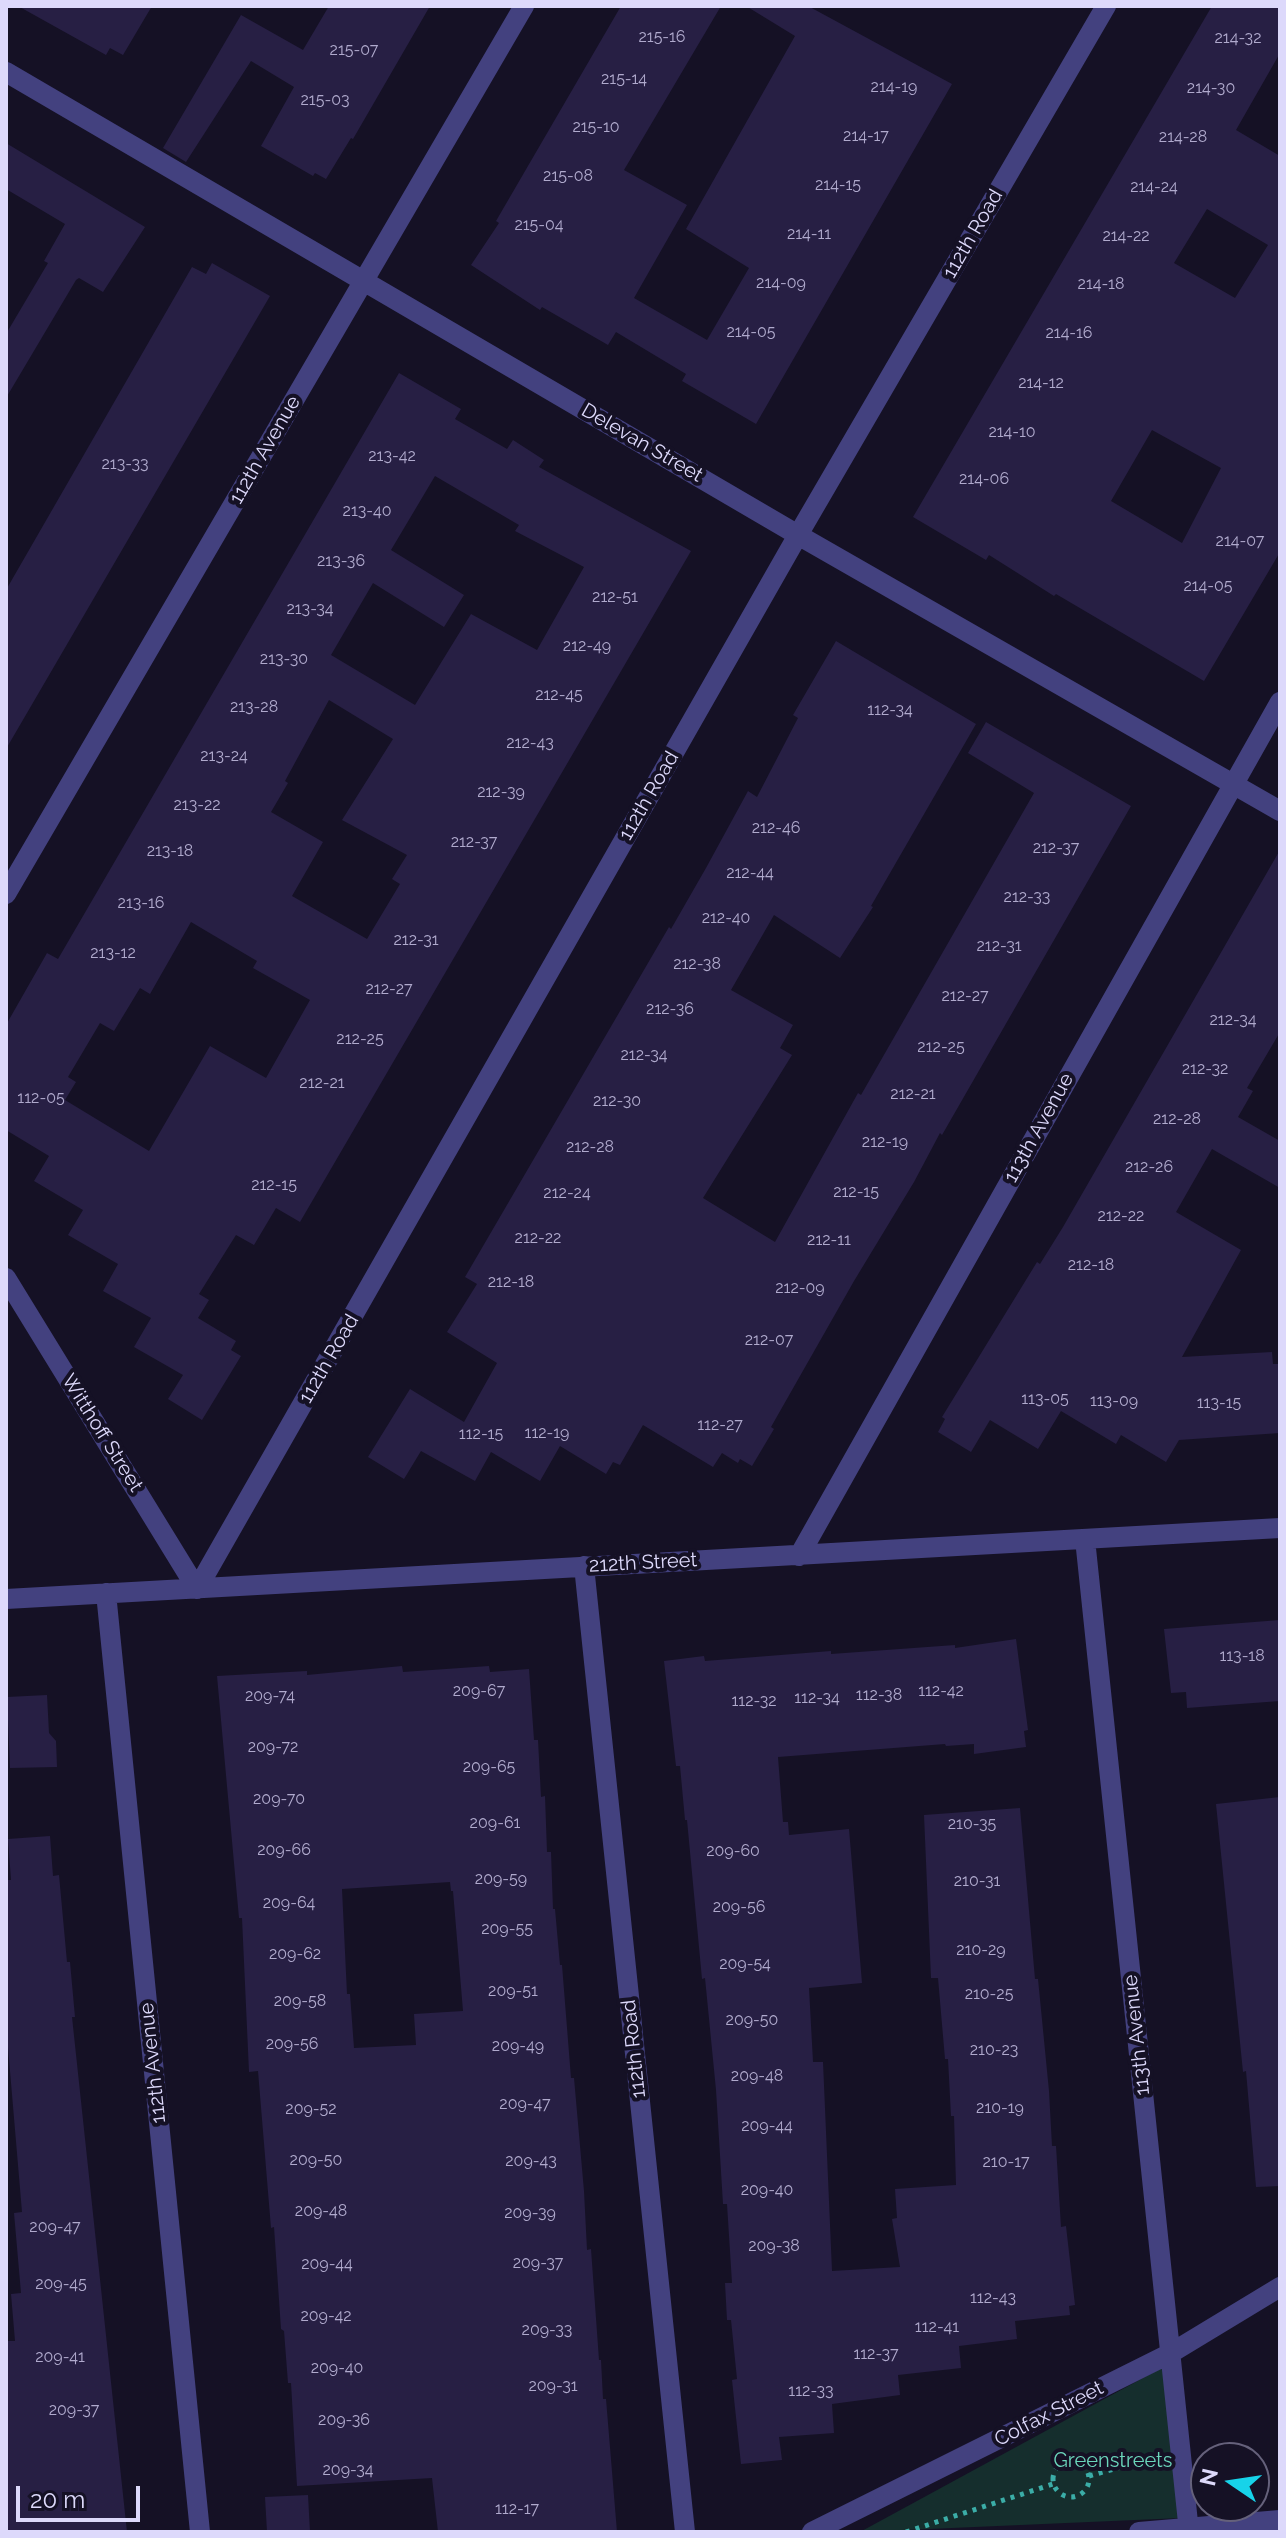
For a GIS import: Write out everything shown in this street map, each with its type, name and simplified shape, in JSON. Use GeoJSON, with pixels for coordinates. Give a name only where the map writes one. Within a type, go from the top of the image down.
{"type":"FeatureCollection","features":[{"type":"Feature","properties":{"kind":"street","name":"112th Avenue"},"geometry":{"type":"LineString","coordinates":[[6,894],[524,6]]}},
{"type":"Feature","properties":{"kind":"street","name":"112th Road"},"geometry":{"type":"LineString","coordinates":[[197,1589],[798,535],[1106,6]]}},
{"type":"Feature","properties":{"kind":"street","name":"Delevan Street"},"geometry":{"type":"LineString","coordinates":[[6,72],[798,535],[1280,811]]}},
{"type":"Feature","properties":{"kind":"street","name":"113th Avenue"},"geometry":{"type":"LineString","coordinates":[[799,1556],[1280,702]]}},
{"type":"Feature","properties":{"kind":"street","name":"Witthoff Street"},"geometry":{"type":"LineString","coordinates":[[6,1278],[197,1589]]}},
{"type":"Feature","properties":{"kind":"street","name":"212th Street"},"geometry":{"type":"LineString","coordinates":[[6,1599],[1280,1528]]}},
{"type":"Feature","properties":{"kind":"street","name":"113th Avenue"},"geometry":{"type":"LineString","coordinates":[[1085,1539],[1188,2531]]}},
{"type":"Feature","properties":{"kind":"street","name":"112th Road"},"geometry":{"type":"LineString","coordinates":[[584,1566],[685,2532]]}},
{"type":"Feature","properties":{"kind":"street","name":"112th Avenue"},"geometry":{"type":"LineString","coordinates":[[106,1593],[200,2532]]}},
{"type":"Feature","properties":{"kind":"street","name":"Colfax Street"},"geometry":{"type":"LineString","coordinates":[[812,2532],[1171,2353],[1280,2287]]}},
{"type":"Feature","properties":{"kind":"street"},"geometry":{"type":"LineString","coordinates":[[1139,2532],[1188,2531],[1280,2520]]}},
{"type":"Feature","properties":{"kind":"path"},"geometry":{"type":"LineString","coordinates":[[1067,2461],[1078,2462],[1089,2476],[1087,2488],[1078,2496],[1066,2497],[1053,2484],[1054,2472],[1067,2461]]}},
{"type":"Feature","properties":{"kind":"path"},"geometry":{"type":"LineString","coordinates":[[1089,2476],[1128,2465]]}},
{"type":"Feature","properties":{"kind":"path"},"geometry":{"type":"LineString","coordinates":[[906,2532],[1053,2484]]}},
{"type":"Feature","properties":{"kind":"green space","name":"Greenstreets"},"geometry":{"type":"Polygon","coordinates":[[[1165,2366],[1181,2518],[860,2532],[1165,2366]]]}},
{"type":"Feature","properties":{"kind":"building"},"geometry":{"type":"Polygon","coordinates":[[[18,6],[152,6],[123,55],[110,48],[106,55],[18,6]]]}},
{"type":"Feature","properties":{"kind":"building"},"geometry":{"type":"Polygon","coordinates":[[[329,6],[430,6],[353,139],[326,179],[315,173],[313,176],[261,146],[294,87],[251,61],[186,162],[163,148],[241,15],[303,50],[329,6]]]}},
{"type":"Feature","properties":{"kind":"building"},"geometry":{"type":"Polygon","coordinates":[[[621,6],[721,6],[624,170],[687,205],[634,298],[707,340],[749,268],[686,229],[795,36],[746,6],[808,6],[952,84],[756,424],[682,381],[686,374],[616,332],[608,345],[542,307],[540,310],[471,265],[499,223],[496,221],[621,6]]]}},
{"type":"Feature","properties":{"kind":"building"},"geometry":{"type":"Polygon","coordinates":[[[1212,6],[1280,6],[1280,53],[1236,130],[1280,156],[1280,552],[1204,681],[1056,594],[1054,596],[989,555],[986,560],[913,517],[1212,6]],[[1207,209],[1174,263],[1235,298],[1268,245],[1207,209]],[[1152,430],[1111,501],[1182,543],[1221,468],[1152,430]]]}},
{"type":"Feature","properties":{"kind":"building"},"geometry":{"type":"Polygon","coordinates":[[[6,143],[145,227],[103,292],[79,278],[76,280],[6,398],[6,334],[48,263],[44,261],[65,224],[6,189],[6,143]]]}},
{"type":"Feature","properties":{"kind":"building"},"geometry":{"type":"Polygon","coordinates":[[[212,263],[270,296],[6,749],[6,590],[192,267],[206,274],[212,263]]]}},
{"type":"Feature","properties":{"kind":"building"},"geometry":{"type":"Polygon","coordinates":[[[399,373],[461,409],[455,419],[507,449],[513,440],[544,460],[539,467],[691,551],[300,1222],[276,1208],[254,1245],[236,1235],[199,1294],[209,1300],[198,1318],[236,1341],[231,1350],[241,1356],[202,1420],[168,1399],[183,1375],[134,1347],[151,1318],[103,1291],[118,1264],[68,1235],[83,1210],[34,1181],[49,1156],[6,1130],[6,1025],[47,953],[58,959],[399,373]],[[435,476],[391,550],[464,595],[444,627],[373,583],[331,655],[415,705],[471,614],[537,650],[584,567],[515,531],[519,525],[435,476]],[[329,700],[285,781],[288,783],[271,812],[323,842],[292,896],[367,939],[400,884],[392,879],[407,855],[342,820],[393,739],[329,700]],[[191,922],[150,994],[140,988],[114,1031],[100,1023],[68,1077],[76,1082],[65,1100],[149,1151],[210,1046],[266,1078],[310,1000],[253,968],[257,961],[191,922]]]}},
{"type":"Feature","properties":{"kind":"building"},"geometry":{"type":"Polygon","coordinates":[[[836,641],[976,724],[873,907],[840,958],[774,915],[731,990],[793,1025],[780,1048],[792,1055],[703,1198],[775,1242],[858,1093],[861,1095],[1034,793],[968,753],[986,722],[1131,806],[942,1135],[940,1133],[854,1281],[752,1466],[740,1459],[738,1463],[722,1453],[713,1467],[643,1425],[620,1465],[613,1462],[606,1474],[560,1446],[540,1481],[491,1452],[475,1481],[421,1451],[404,1479],[368,1457],[410,1389],[464,1422],[497,1363],[447,1332],[477,1284],[465,1277],[669,927],[671,929],[748,791],[757,797],[798,718],[793,715],[836,641]]]}},
{"type":"Feature","properties":{"kind":"building"},"geometry":{"type":"Polygon","coordinates":[[[1280,850],[1280,1032],[1247,1088],[1253,1091],[1238,1117],[1280,1141],[1280,1188],[1212,1149],[1176,1212],[1241,1250],[1182,1357],[1272,1352],[1273,1364],[1280,1364],[1280,1433],[1179,1440],[1166,1462],[1121,1435],[1116,1444],[1061,1411],[1038,1449],[990,1420],[971,1452],[938,1432],[945,1419],[942,1417],[1037,1262],[1040,1264],[1063,1227],[1280,850]]]}},
{"type":"Feature","properties":{"kind":"building"},"geometry":{"type":"Polygon","coordinates":[[[1280,1620],[1280,1701],[1187,1708],[1186,1692],[1171,1693],[1164,1629],[1280,1620]]]}},
{"type":"Feature","properties":{"kind":"building"},"geometry":{"type":"Polygon","coordinates":[[[1016,1639],[1028,1730],[1024,1731],[1026,1747],[974,1754],[974,1744],[945,1744],[778,1757],[783,1822],[788,1822],[789,1835],[849,1829],[862,1983],[809,1988],[813,2062],[823,2062],[832,2271],[900,2267],[892,2219],[897,2218],[895,2189],[956,2185],[948,2059],[945,2059],[938,1978],[931,1978],[924,1815],[1020,1808],[1052,2146],[1056,2146],[1061,2227],[1066,2226],[1075,2305],[1069,2306],[1070,2315],[1015,2321],[1017,2339],[959,2346],[961,2368],[898,2375],[900,2395],[832,2404],[834,2433],[779,2437],[782,2460],[741,2464],[732,2380],[737,2379],[731,2320],[727,2320],[725,2283],[732,2283],[727,2204],[723,2204],[716,2090],[687,1820],[680,1766],[676,1766],[664,1661],[704,1656],[705,1661],[831,1651],[831,1654],[955,1645],[955,1648],[1016,1639]]]}},
{"type":"Feature","properties":{"kind":"building"},"geometry":{"type":"Polygon","coordinates":[[[402,1666],[403,1672],[489,1666],[490,1672],[529,1669],[541,1797],[545,1796],[547,1852],[551,1852],[553,1909],[562,1965],[571,2078],[574,2078],[587,2250],[591,2249],[617,2532],[438,2532],[432,2478],[297,2486],[291,2383],[288,2383],[284,2331],[281,2329],[258,2071],[249,2072],[242,1918],[239,1918],[217,1676],[307,1671],[307,1675],[402,1666]],[[450,1882],[342,1889],[347,1994],[350,1994],[354,2048],[416,2045],[414,2014],[463,2011],[450,1882]]]}},
{"type":"Feature","properties":{"kind":"building"},"geometry":{"type":"Polygon","coordinates":[[[47,1695],[49,1733],[56,1741],[57,1767],[10,1768],[7,1697],[47,1695]]]}},
{"type":"Feature","properties":{"kind":"building"},"geometry":{"type":"Polygon","coordinates":[[[1280,1797],[1280,2186],[1256,2187],[1216,1804],[1280,1797]]]}},
{"type":"Feature","properties":{"kind":"building"},"geometry":{"type":"Polygon","coordinates":[[[50,1836],[53,1876],[59,1875],[67,1962],[70,1962],[75,2017],[72,2017],[127,2532],[6,2532],[6,2341],[15,2341],[11,2294],[21,2293],[14,2213],[22,2212],[6,2024],[6,1880],[11,1880],[8,1839],[50,1836]]]}},
{"type":"Feature","properties":{"kind":"building"},"geometry":{"type":"Polygon","coordinates":[[[308,2495],[310,2532],[267,2532],[265,2497],[308,2495]]]}}]}
